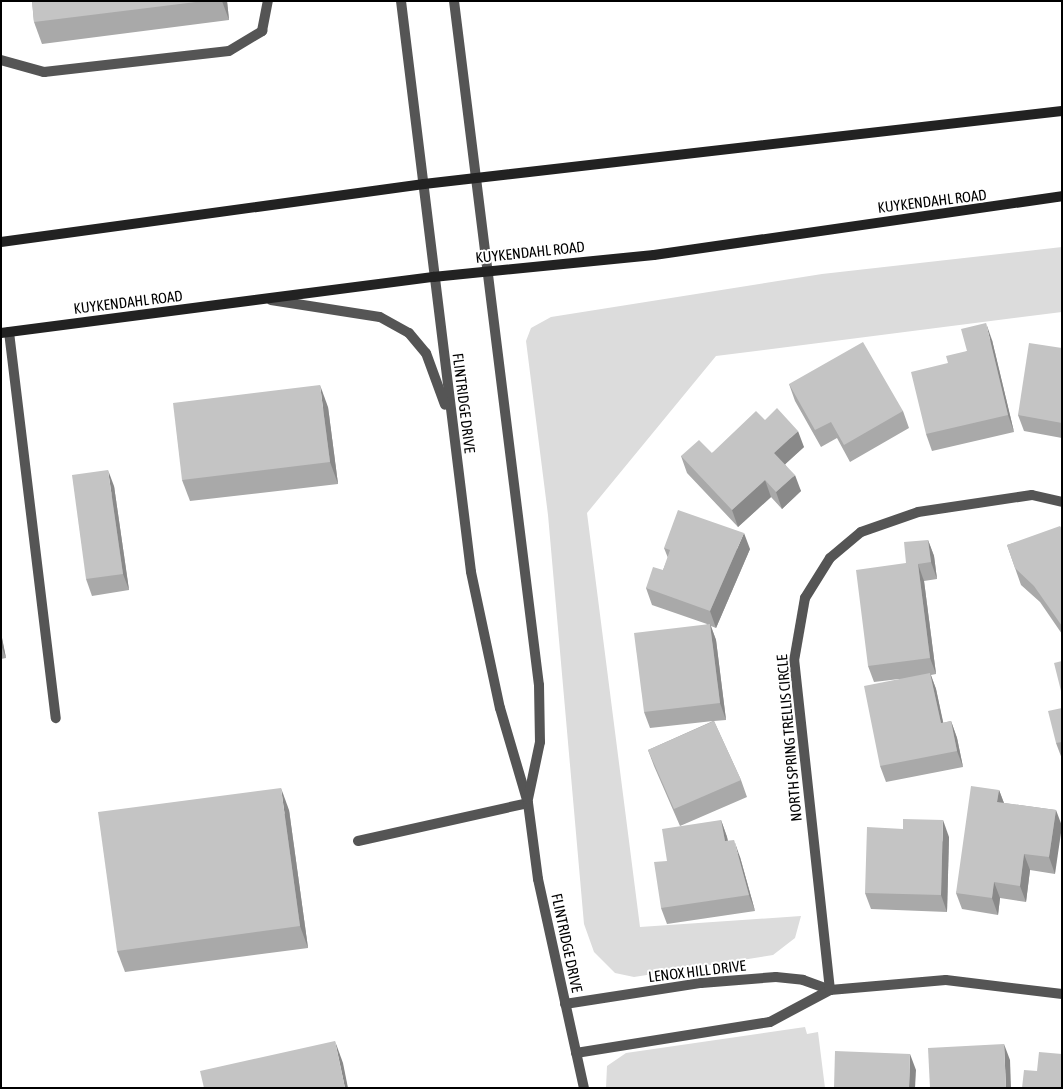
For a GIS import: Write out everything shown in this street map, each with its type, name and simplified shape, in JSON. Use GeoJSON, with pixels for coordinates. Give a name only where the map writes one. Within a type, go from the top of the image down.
{"type":"FeatureCollection","features":[{"type":"Feature","properties":{"kind":"main road"},"geometry":{"type":"LineString","coordinates":[[1,242],[424,184],[1062,111]]}},
{"type":"Feature","properties":{"kind":"main road","name":"KUYKENDAHL ROAD"},"geometry":{"type":"LineString","coordinates":[[5,332],[433,277],[654,255],[1062,196]]}},
{"type":"Feature","properties":{"kind":"street"},"geometry":{"type":"LineString","coordinates":[[1,60],[44,72],[229,51],[262,32],[268,1]]}},
{"type":"Feature","properties":{"kind":"street","name":"FLINTRIDGE DRIVE"},"geometry":{"type":"LineString","coordinates":[[401,1],[424,184],[433,277],[472,572],[500,708],[528,803],[565,1004],[584,1088]]}},
{"type":"Feature","properties":{"kind":"street","name":"FLINTRIDGE DRIVE"},"geometry":{"type":"LineString","coordinates":[[454,1],[476,178],[485,272],[539,685],[540,742],[528,803]]}},
{"type":"Feature","properties":{"kind":"street"},"geometry":{"type":"LineString","coordinates":[[265,299],[380,317],[409,333],[426,353],[452,423]]}},
{"type":"Feature","properties":{"kind":"street"},"geometry":{"type":"LineString","coordinates":[[5,332],[56,718]]}},
{"type":"Feature","properties":{"kind":"street","name":"NORTH SPRING TRELLIS CIRCLE"},"geometry":{"type":"LineString","coordinates":[[830,990],[794,661],[805,598],[830,558],[869,529],[918,512],[1032,495],[1062,502]]}},
{"type":"Feature","properties":{"kind":"street"},"geometry":{"type":"LineString","coordinates":[[358,841],[528,803]]}},
{"type":"Feature","properties":{"kind":"street","name":"LENOX HILL DRIVE"},"geometry":{"type":"LineString","coordinates":[[565,1004],[701,983],[776,977],[803,980],[830,990]]}},
{"type":"Feature","properties":{"kind":"street","name":"LENOX HILL DRIVE"},"geometry":{"type":"LineString","coordinates":[[576,1053],[770,1022],[830,990],[946,980],[1062,994]]}},
{"type":"Feature","properties":{"kind":"shaded area"},"geometry":{"type":"Polygon","coordinates":[[[1062,247],[1062,312],[716,356],[587,513],[640,927],[801,916],[795,938],[773,955],[634,977],[615,973],[594,952],[584,924],[548,515],[526,341],[531,328],[551,317],[822,274],[1062,247]]]}},
{"type":"Feature","properties":{"kind":"shaded area"},"geometry":{"type":"Polygon","coordinates":[[[805,1027],[807,1034],[818,1032],[825,1088],[606,1088],[607,1066],[626,1053],[805,1027]]]}},
{"type":"Feature","properties":{"kind":"building"},"geometry":{"type":"Polygon","coordinates":[[[32,1],[204,1],[34,22],[32,1]]]}},
{"type":"Feature","properties":{"kind":"building"},"geometry":{"type":"Polygon","coordinates":[[[986,323],[1008,415],[926,434],[911,372],[948,363],[946,356],[967,351],[961,329],[986,323]]]}},
{"type":"Feature","properties":{"kind":"building"},"geometry":{"type":"Polygon","coordinates":[[[863,342],[903,411],[844,445],[831,422],[815,430],[789,384],[863,342]]]}},
{"type":"Feature","properties":{"kind":"building"},"geometry":{"type":"Polygon","coordinates":[[[1029,343],[1062,348],[1062,423],[1018,415],[1029,343]]]}},
{"type":"Feature","properties":{"kind":"building"},"geometry":{"type":"Polygon","coordinates":[[[320,385],[330,462],[182,480],[173,403],[320,385]]]}},
{"type":"Feature","properties":{"kind":"building"},"geometry":{"type":"Polygon","coordinates":[[[777,408],[798,431],[774,453],[795,475],[776,492],[765,480],[732,510],[681,456],[699,440],[712,453],[756,411],[765,420],[777,408]]]}},
{"type":"Feature","properties":{"kind":"building"},"geometry":{"type":"Polygon","coordinates":[[[108,470],[123,574],[86,579],[72,475],[108,470]]]}},
{"type":"Feature","properties":{"kind":"building"},"geometry":{"type":"Polygon","coordinates":[[[678,510],[744,533],[710,611],[646,588],[653,567],[663,570],[670,550],[664,548],[678,510]]]}},
{"type":"Feature","properties":{"kind":"building"},"geometry":{"type":"Polygon","coordinates":[[[1060,526],[1062,529],[1062,626],[1034,586],[1015,568],[1007,545],[1060,526]]]}},
{"type":"Feature","properties":{"kind":"building"},"geometry":{"type":"Polygon","coordinates":[[[928,540],[931,562],[918,564],[930,658],[868,666],[856,570],[906,563],[904,542],[928,540]]]}},
{"type":"Feature","properties":{"kind":"building"},"geometry":{"type":"Polygon","coordinates":[[[710,624],[720,703],[644,712],[634,633],[710,624]]]}},
{"type":"Feature","properties":{"kind":"building"},"geometry":{"type":"Polygon","coordinates":[[[1062,661],[1062,695],[1054,663],[1062,661]]]}},
{"type":"Feature","properties":{"kind":"building"},"geometry":{"type":"Polygon","coordinates":[[[930,673],[941,723],[951,721],[957,751],[880,766],[864,686],[930,673]]]}},
{"type":"Feature","properties":{"kind":"building"},"geometry":{"type":"Polygon","coordinates":[[[1062,708],[1062,742],[1056,743],[1048,711],[1062,708]]]}},
{"type":"Feature","properties":{"kind":"building"},"geometry":{"type":"Polygon","coordinates":[[[714,721],[741,780],[674,809],[648,750],[714,721]]]}},
{"type":"Feature","properties":{"kind":"building"},"geometry":{"type":"Polygon","coordinates":[[[971,786],[999,790],[997,802],[1056,810],[1049,857],[1024,854],[1020,886],[994,882],[992,898],[956,893],[971,786]]]}},
{"type":"Feature","properties":{"kind":"building"},"geometry":{"type":"Polygon","coordinates":[[[281,788],[300,926],[117,951],[98,812],[281,788]]]}},
{"type":"Feature","properties":{"kind":"building"},"geometry":{"type":"Polygon","coordinates":[[[903,819],[943,820],[941,895],[865,893],[867,827],[903,829],[903,819]]]}},
{"type":"Feature","properties":{"kind":"building"},"geometry":{"type":"Polygon","coordinates":[[[721,820],[725,841],[734,840],[749,895],[661,908],[654,862],[667,861],[662,829],[721,820]]]}},
{"type":"Feature","properties":{"kind":"building"},"geometry":{"type":"Polygon","coordinates":[[[335,1041],[345,1088],[204,1088],[200,1071],[335,1041]]]}},
{"type":"Feature","properties":{"kind":"building"},"geometry":{"type":"Polygon","coordinates":[[[1004,1044],[1006,1088],[930,1088],[928,1048],[1004,1044]]]}},
{"type":"Feature","properties":{"kind":"building"},"geometry":{"type":"Polygon","coordinates":[[[835,1051],[910,1054],[909,1088],[834,1088],[835,1051]]]}},
{"type":"Feature","properties":{"kind":"building"},"geometry":{"type":"Polygon","coordinates":[[[1039,1052],[1062,1054],[1062,1088],[1022,1088],[1024,1070],[1037,1071],[1039,1052]]]}}]}
